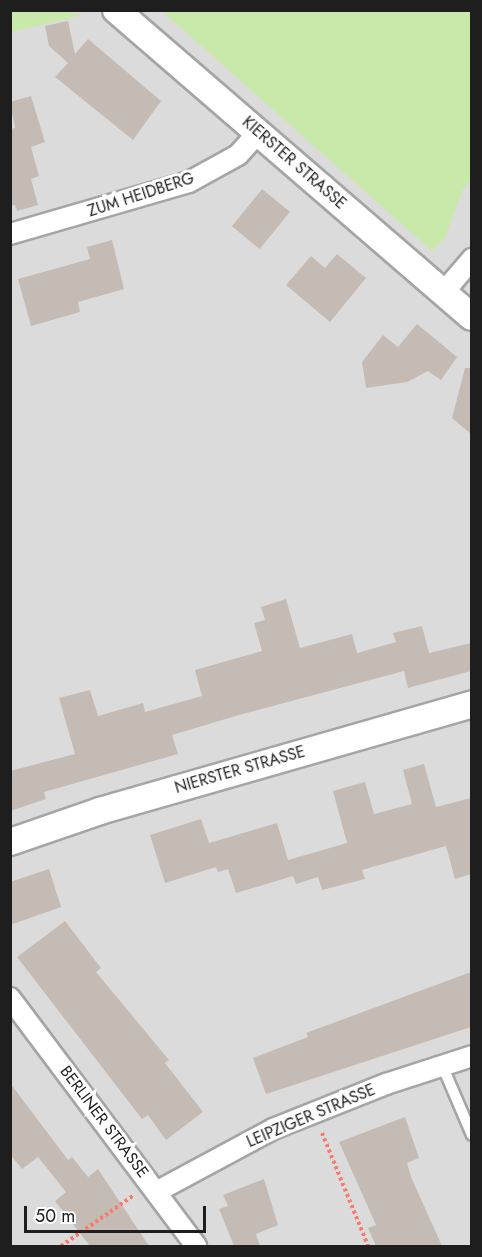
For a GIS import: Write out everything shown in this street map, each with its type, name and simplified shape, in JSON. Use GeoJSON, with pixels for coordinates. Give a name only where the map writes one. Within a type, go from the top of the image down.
{"type":"FeatureCollection","features":[{"type":"Feature","properties":{"kind":"street","name":"KIERSTER STRASSE"},"geometry":{"type":"LineString","coordinates":[[116,10],[471,317]]}},
{"type":"Feature","properties":{"kind":"street","name":"ZUM HEIDBERG"},"geometry":{"type":"LineString","coordinates":[[10,234],[189,182],[238,155],[259,132]]}},
{"type":"Feature","properties":{"kind":"street"},"geometry":{"type":"LineString","coordinates":[[443,293],[471,259]]}},
{"type":"Feature","properties":{"kind":"street","name":"NIERSTER STRASSE"},"geometry":{"type":"LineString","coordinates":[[10,842],[100,811],[471,704]]}},
{"type":"Feature","properties":{"kind":"street","name":"BERLINER STRASSE"},"geometry":{"type":"LineString","coordinates":[[10,998],[196,1246]]}},
{"type":"Feature","properties":{"kind":"street","name":"LEIPZIGER STRASSE"},"geometry":{"type":"LineString","coordinates":[[153,1188],[273,1129],[471,1056]]}},
{"type":"Feature","properties":{"kind":"lane"},"geometry":{"type":"LineString","coordinates":[[442,1065],[471,1135]]}},
{"type":"Feature","properties":{"kind":"path"},"geometry":{"type":"LineString","coordinates":[[75,10],[87,10]]}},
{"type":"Feature","properties":{"kind":"path"},"geometry":{"type":"LineString","coordinates":[[314,1113],[368,1246]]}},
{"type":"Feature","properties":{"kind":"path"},"geometry":{"type":"LineString","coordinates":[[61,1246],[153,1188]]}},
{"type":"Feature","properties":{"kind":"shaded area"},"geometry":{"type":"Polygon","coordinates":[[[11,11],[471,11],[471,1246],[11,1246],[11,11]]]}},
{"type":"Feature","properties":{"kind":"green space"},"geometry":{"type":"Polygon","coordinates":[[[10,11],[61,11],[84,15],[11,32],[10,11]]]}},
{"type":"Feature","properties":{"kind":"green space"},"geometry":{"type":"Polygon","coordinates":[[[162,11],[471,11],[471,179],[462,191],[445,238],[432,251],[162,11]]]}},
{"type":"Feature","properties":{"kind":"building"},"geometry":{"type":"Polygon","coordinates":[[[68,21],[75,54],[88,39],[161,101],[133,140],[55,77],[68,63],[49,46],[45,26],[68,21]]]}},
{"type":"Feature","properties":{"kind":"building"},"geometry":{"type":"Polygon","coordinates":[[[31,96],[45,142],[31,147],[39,176],[31,179],[38,205],[17,211],[15,205],[10,206],[10,129],[15,128],[10,102],[31,96]]]}},
{"type":"Feature","properties":{"kind":"building"},"geometry":{"type":"Polygon","coordinates":[[[262,189],[290,212],[260,249],[232,226],[262,189]]]}},
{"type":"Feature","properties":{"kind":"building"},"geometry":{"type":"Polygon","coordinates":[[[112,240],[124,289],[78,302],[80,312],[31,326],[18,279],[90,259],[87,247],[112,240]]]}},
{"type":"Feature","properties":{"kind":"building"},"geometry":{"type":"Polygon","coordinates":[[[337,254],[366,278],[330,322],[286,285],[311,256],[325,268],[337,254]]]}},
{"type":"Feature","properties":{"kind":"building"},"geometry":{"type":"Polygon","coordinates":[[[417,324],[457,357],[441,380],[428,371],[407,382],[366,388],[362,362],[383,335],[398,347],[417,324]]]}},
{"type":"Feature","properties":{"kind":"building"},"geometry":{"type":"Polygon","coordinates":[[[465,368],[471,368],[471,434],[452,418],[465,368]]]}},
{"type":"Feature","properties":{"kind":"building"},"geometry":{"type":"Polygon","coordinates":[[[286,599],[300,648],[352,634],[357,653],[396,642],[393,633],[422,626],[429,653],[471,643],[471,671],[408,688],[404,671],[172,735],[178,754],[44,792],[46,799],[10,811],[10,771],[75,754],[59,698],[90,690],[98,716],[143,703],[145,712],[202,696],[195,670],[262,651],[254,623],[265,620],[261,607],[286,599]]]}},
{"type":"Feature","properties":{"kind":"building"},"geometry":{"type":"Polygon","coordinates":[[[424,764],[436,807],[471,798],[471,874],[455,879],[446,846],[362,870],[365,879],[322,890],[318,877],[296,884],[293,876],[236,893],[228,869],[218,872],[216,867],[165,883],[150,835],[201,819],[209,843],[277,823],[288,860],[347,843],[333,791],[365,782],[374,814],[412,804],[403,770],[424,764]]]}},
{"type":"Feature","properties":{"kind":"building"},"geometry":{"type":"Polygon","coordinates":[[[49,869],[61,907],[10,925],[10,882],[49,869]]]}},
{"type":"Feature","properties":{"kind":"building"},"geometry":{"type":"Polygon","coordinates":[[[65,921],[101,968],[96,972],[169,1060],[165,1063],[203,1112],[166,1140],[148,1115],[142,1119],[17,957],[65,921]]]}},
{"type":"Feature","properties":{"kind":"building"},"geometry":{"type":"Polygon","coordinates":[[[471,972],[471,1027],[266,1094],[253,1058],[308,1037],[306,1033],[471,972]]]}},
{"type":"Feature","properties":{"kind":"building"},"geometry":{"type":"Polygon","coordinates":[[[10,1083],[68,1160],[72,1157],[88,1177],[98,1169],[149,1246],[90,1246],[55,1201],[66,1192],[38,1157],[22,1169],[10,1154],[10,1083]]]}},
{"type":"Feature","properties":{"kind":"building"},"geometry":{"type":"Polygon","coordinates":[[[405,1117],[419,1158],[407,1163],[411,1177],[442,1246],[376,1246],[368,1228],[376,1225],[339,1142],[405,1117]]]}},
{"type":"Feature","properties":{"kind":"building"},"geometry":{"type":"Polygon","coordinates":[[[264,1179],[278,1225],[256,1234],[260,1246],[234,1246],[219,1209],[228,1206],[223,1195],[264,1179]]]}}]}
